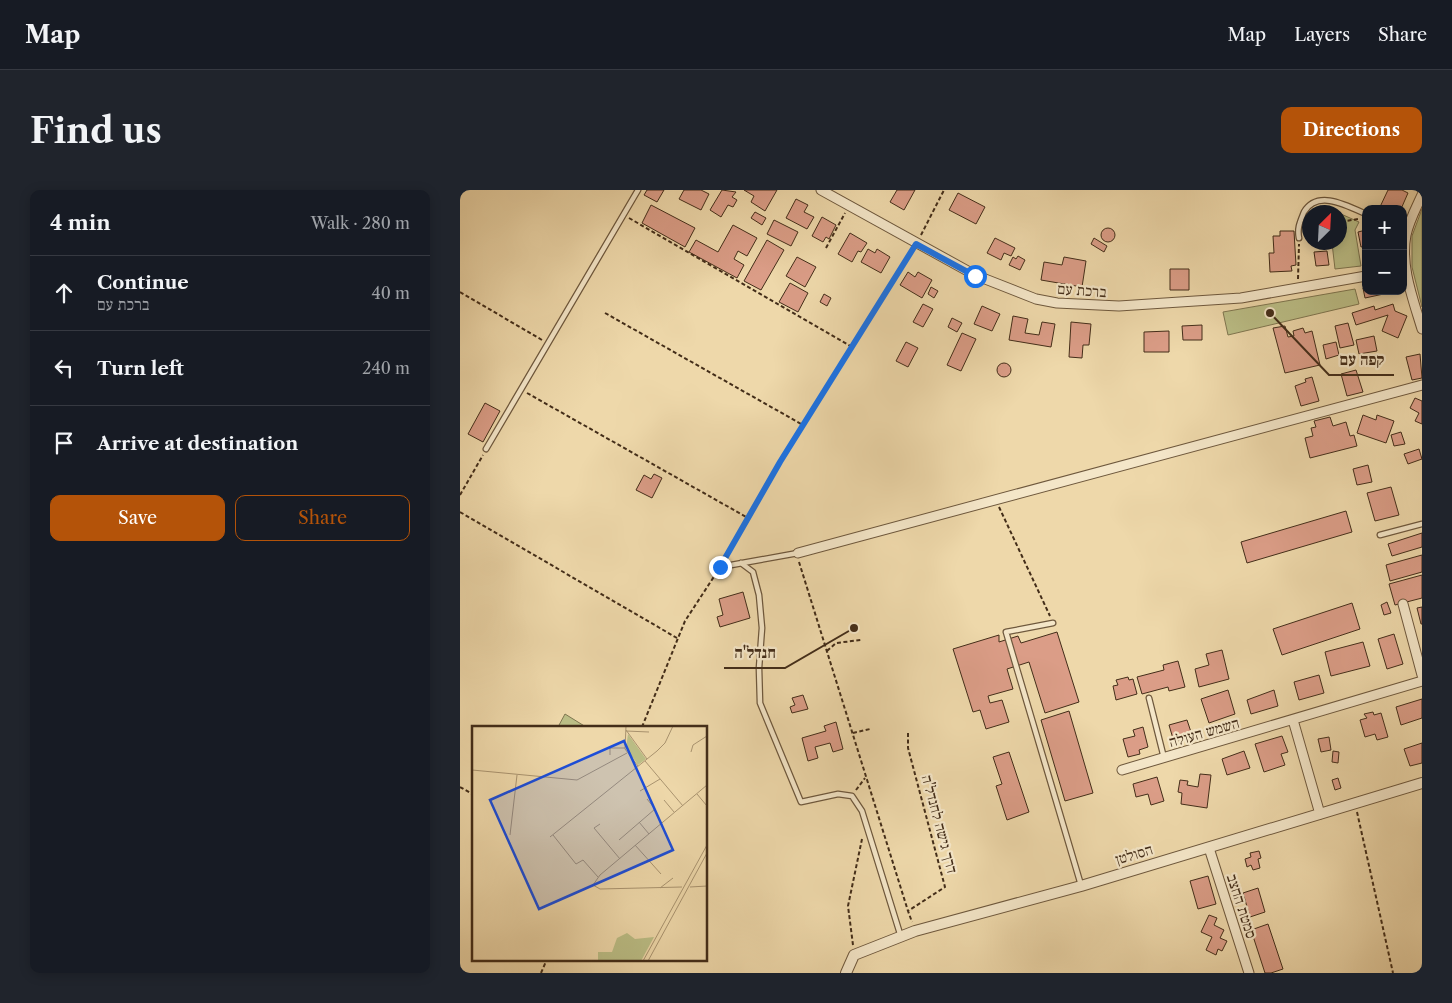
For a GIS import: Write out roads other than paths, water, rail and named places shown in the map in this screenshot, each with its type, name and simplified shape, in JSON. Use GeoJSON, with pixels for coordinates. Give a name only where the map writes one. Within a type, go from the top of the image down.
{"type":"FeatureCollection","features":[{"type":"Feature","properties":{"kind":"street","name":"ברכת עם"},"geometry":{"type":"LineString","coordinates":[[821,190],[975,276],[1036,299],[1058,303],[1119,306],[1241,298],[1362,277]]}},
{"type":"Feature","properties":{"kind":"street"},"geometry":{"type":"LineString","coordinates":[[1407,228],[1422,195]]}},
{"type":"Feature","properties":{"kind":"street"},"geometry":{"type":"LineString","coordinates":[[1407,275],[1422,329]]}},
{"type":"Feature","properties":{"kind":"street"},"geometry":{"type":"LineString","coordinates":[[798,553],[995,498],[1422,385]]}},
{"type":"Feature","properties":{"kind":"street"},"geometry":{"type":"LineString","coordinates":[[1403,604],[1422,675]]}},
{"type":"Feature","properties":{"kind":"street","name":"השמש העולה"},"geometry":{"type":"LineString","coordinates":[[1122,770],[1422,681]]}},
{"type":"Feature","properties":{"kind":"street"},"geometry":{"type":"LineString","coordinates":[[1293,720],[1320,814]]}},
{"type":"Feature","properties":{"kind":"street","name":"הסולטן"},"geometry":{"type":"LineString","coordinates":[[846,973],[854,955],[915,931],[1081,886],[1422,783]]}},
{"type":"Feature","properties":{"kind":"street","name":"סמטת החצב"},"geometry":{"type":"LineString","coordinates":[[1209,848],[1248,973]]}},
{"type":"Feature","properties":{"kind":"lane"},"geometry":{"type":"LineString","coordinates":[[486,449],[638,190]]}},
{"type":"Feature","properties":{"kind":"lane"},"geometry":{"type":"LineString","coordinates":[[1299,238],[1297,228],[1307,206],[1312,199],[1318,196],[1326,196],[1362,212]]}},
{"type":"Feature","properties":{"kind":"lane"},"geometry":{"type":"LineString","coordinates":[[1380,535],[1422,524]]}},
{"type":"Feature","properties":{"kind":"lane"},"geometry":{"type":"LineString","coordinates":[[720,567],[798,553]]}},
{"type":"Feature","properties":{"kind":"lane"},"geometry":{"type":"LineString","coordinates":[[741,563],[753,572],[759,595],[762,628],[759,668],[760,703],[801,802],[838,794],[852,796],[862,811],[866,822],[901,937]]}},
{"type":"Feature","properties":{"kind":"lane"},"geometry":{"type":"LineString","coordinates":[[1053,623],[1006,632],[1081,886]]}},
{"type":"Feature","properties":{"kind":"lane"},"geometry":{"type":"LineString","coordinates":[[1149,698],[1164,758]]}},
{"type":"Feature","properties":{"kind":"place","name":"קפה עם"},"geometry":{"type":"Point","coordinates":[1270,313]}},
{"type":"Feature","properties":{"kind":"place","name":"חנדל'ה"},"geometry":{"type":"Point","coordinates":[854,628]}}]}
